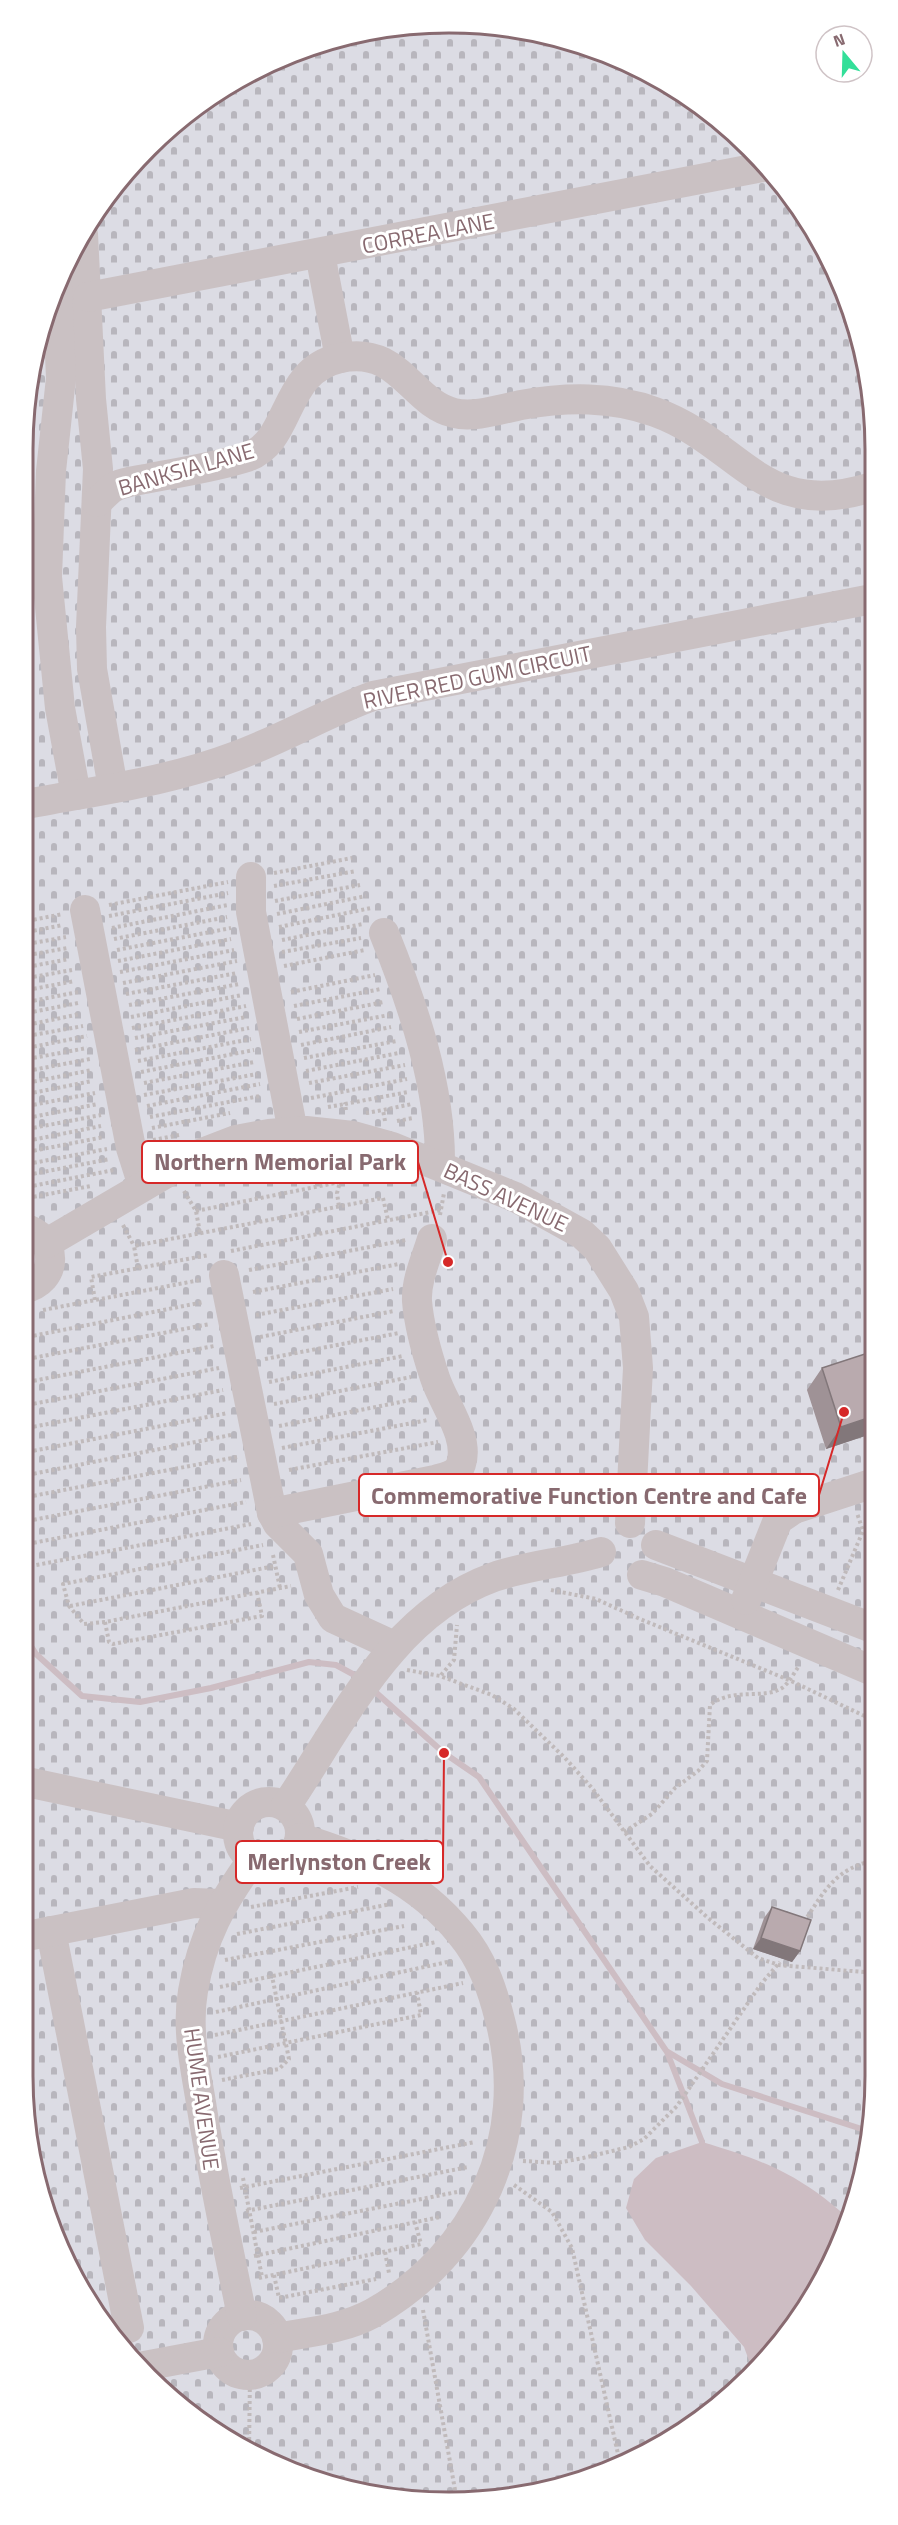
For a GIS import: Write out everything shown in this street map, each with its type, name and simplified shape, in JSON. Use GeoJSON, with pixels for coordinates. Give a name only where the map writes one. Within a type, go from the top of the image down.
{"type":"FeatureCollection","features":[{"type":"Feature","properties":{"kind":"lane","name":"CORREA LANE"},"geometry":{"type":"LineString","coordinates":[[88,297],[756,168]]}},
{"type":"Feature","properties":{"kind":"lane"},"geometry":{"type":"LineString","coordinates":[[84,250],[98,502],[91,627],[92,669],[113,788]]}},
{"type":"Feature","properties":{"kind":"lane"},"geometry":{"type":"LineString","coordinates":[[320,254],[340,358],[363,358],[388,364],[432,401],[454,413],[477,413],[547,400],[614,401],[656,412],[676,421],[714,444],[748,472],[783,489],[824,495],[865,489]]}},
{"type":"Feature","properties":{"kind":"lane"},"geometry":{"type":"LineString","coordinates":[[58,308],[61,378],[51,471],[47,577],[60,708],[76,795]]}},
{"type":"Feature","properties":{"kind":"lane","name":"BANKSIA LANE"},"geometry":{"type":"LineString","coordinates":[[98,502],[119,485],[224,463],[259,451],[276,431],[297,386],[325,364],[340,358]]}},
{"type":"Feature","properties":{"kind":"lane","name":"RIVER RED GUM CIRCUIT"},"geometry":{"type":"LineString","coordinates":[[33,803],[113,788],[236,757],[321,716],[373,696],[865,600]]}},
{"type":"Feature","properties":{"kind":"lane"},"geometry":{"type":"LineString","coordinates":[[267,990],[293,1132]]}},
{"type":"Feature","properties":{"kind":"lane"},"geometry":{"type":"LineString","coordinates":[[409,1014],[445,1167]]}},
{"type":"Feature","properties":{"kind":"lane","name":"BASS AVENUE"},"geometry":{"type":"LineString","coordinates":[[111,1044],[172,1169],[197,1155],[236,1140],[293,1132],[353,1136],[392,1147],[445,1167],[515,1197],[582,1234],[597,1248],[624,1291],[634,1317],[638,1368],[630,1523]]}},
{"type":"Feature","properties":{"kind":"lane","name":"BASS AVENUE"},"geometry":{"type":"LineString","coordinates":[[35,1235],[111,1044]]}},
{"type":"Feature","properties":{"kind":"lane"},"geometry":{"type":"LineString","coordinates":[[33,1288],[48,1272],[50,1252],[35,1235]]}},
{"type":"Feature","properties":{"kind":"lane"},"geometry":{"type":"LineString","coordinates":[[272,1510],[435,1480],[454,1474],[459,1469],[462,1456],[460,1441],[435,1377],[417,1302],[422,1273],[432,1239]]}},
{"type":"Feature","properties":{"kind":"lane"},"geometry":{"type":"LineString","coordinates":[[224,1260],[272,1510],[308,1554],[325,1608],[333,1618],[389,1652]]}},
{"type":"Feature","properties":{"kind":"lane"},"geometry":{"type":"LineString","coordinates":[[741,1614],[778,1520],[794,1509],[862,1487]]}},
{"type":"Feature","properties":{"kind":"lane"},"geometry":{"type":"LineString","coordinates":[[630,1523],[647,1530],[656,1545],[655,1562],[642,1575],[634,1579],[615,1576],[608,1570],[601,1552],[606,1535],[621,1524],[630,1523]]}},
{"type":"Feature","properties":{"kind":"lane"},"geometry":{"type":"LineString","coordinates":[[656,1545],[865,1625]]}},
{"type":"Feature","properties":{"kind":"lane"},"geometry":{"type":"LineString","coordinates":[[286,1806],[389,1652],[407,1632],[458,1613],[493,1578],[523,1568],[601,1552]]}},
{"type":"Feature","properties":{"kind":"lane"},"geometry":{"type":"LineString","coordinates":[[642,1575],[741,1614],[865,1668]]}},
{"type":"Feature","properties":{"kind":"lane"},"geometry":{"type":"LineString","coordinates":[[33,1783],[238,1827]]}},
{"type":"Feature","properties":{"kind":"lane"},"geometry":{"type":"LineString","coordinates":[[277,1802],[286,1806],[298,1820],[300,1838],[297,1847],[282,1861],[272,1864],[253,1859],[241,1845],[238,1827],[242,1817],[257,1804],[277,1802]]}},
{"type":"Feature","properties":{"kind":"lane"},"geometry":{"type":"LineString","coordinates":[[277,2338],[340,2327],[372,2313],[413,2285],[447,2254],[475,2216],[483,2159],[504,2141],[510,2088],[507,2044],[487,1978],[399,1878],[345,1852],[300,1838]]}},
{"type":"Feature","properties":{"kind":"lane"},"geometry":{"type":"LineString","coordinates":[[201,1991],[253,1859]]}},
{"type":"Feature","properties":{"kind":"lane"},"geometry":{"type":"LineString","coordinates":[[129,2328],[37,1934],[194,1903],[201,1991]]}},
{"type":"Feature","properties":{"kind":"lane","name":"HUME AVENUE"},"geometry":{"type":"LineString","coordinates":[[201,1991],[233,2201],[242,2316]]}},
{"type":"Feature","properties":{"kind":"lane"},"geometry":{"type":"LineString","coordinates":[[242,2316],[260,2318],[268,2323],[277,2338],[274,2359],[268,2367],[250,2375],[230,2369],[219,2352],[220,2334],[225,2325],[242,2316]]}},
{"type":"Feature","properties":{"kind":"lane"},"geometry":{"type":"LineString","coordinates":[[150,2365],[219,2352]]}},
{"type":"Feature","properties":{"kind":"path"},"geometry":{"type":"LineString","coordinates":[[33,998],[111,1044],[267,990],[352,858]]}},
{"type":"Feature","properties":{"kind":"path"},"geometry":{"type":"LineString","coordinates":[[33,1170],[111,1044],[267,990],[356,871]]}},
{"type":"Feature","properties":{"kind":"path"},"geometry":{"type":"LineString","coordinates":[[33,1018],[111,1044],[267,990],[360,885]]}},
{"type":"Feature","properties":{"kind":"path"},"geometry":{"type":"LineString","coordinates":[[33,1069],[267,990],[366,896]]}},
{"type":"Feature","properties":{"kind":"path"},"geometry":{"type":"LineString","coordinates":[[33,937],[179,1135]]}},
{"type":"Feature","properties":{"kind":"path"},"geometry":{"type":"LineString","coordinates":[[33,947],[111,1044]]}},
{"type":"Feature","properties":{"kind":"path"},"geometry":{"type":"LineString","coordinates":[[33,957],[111,1044]]}},
{"type":"Feature","properties":{"kind":"path"},"geometry":{"type":"LineString","coordinates":[[33,967],[111,1044]]}},
{"type":"Feature","properties":{"kind":"path"},"geometry":{"type":"LineString","coordinates":[[33,977],[111,1044]]}},
{"type":"Feature","properties":{"kind":"path"},"geometry":{"type":"LineString","coordinates":[[33,987],[111,1044]]}},
{"type":"Feature","properties":{"kind":"path"},"geometry":{"type":"LineString","coordinates":[[111,1044],[267,990]]}},
{"type":"Feature","properties":{"kind":"path"},"geometry":{"type":"LineString","coordinates":[[111,1044],[267,990]]}},
{"type":"Feature","properties":{"kind":"path"},"geometry":{"type":"LineString","coordinates":[[111,1044],[267,990]]}},
{"type":"Feature","properties":{"kind":"path"},"geometry":{"type":"LineString","coordinates":[[33,1048],[111,1044],[267,990],[409,1014]]}},
{"type":"Feature","properties":{"kind":"path"},"geometry":{"type":"LineString","coordinates":[[33,1099],[111,1044],[267,990],[409,1014]]}},
{"type":"Feature","properties":{"kind":"path"},"geometry":{"type":"LineString","coordinates":[[33,1110],[111,1044],[267,990],[409,1014]]}},
{"type":"Feature","properties":{"kind":"path"},"geometry":{"type":"LineString","coordinates":[[33,1079],[111,1044],[267,990],[409,1014]]}},
{"type":"Feature","properties":{"kind":"path"},"geometry":{"type":"LineString","coordinates":[[33,1038],[111,1044],[267,990],[409,1014]]}},
{"type":"Feature","properties":{"kind":"path"},"geometry":{"type":"LineString","coordinates":[[33,1119],[111,1044],[267,990],[409,1014]]}},
{"type":"Feature","properties":{"kind":"path"},"geometry":{"type":"LineString","coordinates":[[33,1130],[111,1044],[267,990],[409,1014]]}},
{"type":"Feature","properties":{"kind":"path"},"geometry":{"type":"LineString","coordinates":[[33,1058],[111,1044],[267,990],[409,1014]]}},
{"type":"Feature","properties":{"kind":"path"},"geometry":{"type":"LineString","coordinates":[[33,1028],[111,1044],[267,990],[409,1014]]}},
{"type":"Feature","properties":{"kind":"path"},"geometry":{"type":"LineString","coordinates":[[33,1140],[111,1044],[267,990],[409,1014]]}},
{"type":"Feature","properties":{"kind":"path"},"geometry":{"type":"LineString","coordinates":[[33,1150],[111,1044],[267,990],[409,1014]]}},
{"type":"Feature","properties":{"kind":"path"},"geometry":{"type":"LineString","coordinates":[[33,1160],[111,1044],[267,990],[409,1014]]}},
{"type":"Feature","properties":{"kind":"path"},"geometry":{"type":"LineString","coordinates":[[33,1089],[111,1044],[267,990],[409,1014]]}},
{"type":"Feature","properties":{"kind":"path"},"geometry":{"type":"LineString","coordinates":[[33,1008],[111,1044],[242,1111]]}},
{"type":"Feature","properties":{"kind":"path"},"geometry":{"type":"LineString","coordinates":[[409,1014],[386,1123],[383,1110],[409,1014]]}},
{"type":"Feature","properties":{"kind":"path"},"geometry":{"type":"LineString","coordinates":[[348,1116],[345,1104],[409,1014]]}},
{"type":"Feature","properties":{"kind":"path"},"geometry":{"type":"LineString","coordinates":[[357,1115],[383,1110]]}},
{"type":"Feature","properties":{"kind":"path"},"geometry":{"type":"LineString","coordinates":[[94,1300],[91,1277],[138,1268],[427,1236],[432,1239],[441,1210],[445,1167]]}},
{"type":"Feature","properties":{"kind":"path"},"geometry":{"type":"LineString","coordinates":[[172,1169],[196,1210],[200,1233]]}},
{"type":"Feature","properties":{"kind":"path"},"geometry":{"type":"LineString","coordinates":[[196,1210],[340,1182],[337,1192],[339,1207]]}},
{"type":"Feature","properties":{"kind":"path"},"geometry":{"type":"LineString","coordinates":[[33,1197],[99,1185]]}},
{"type":"Feature","properties":{"kind":"path"},"geometry":{"type":"LineString","coordinates":[[138,1268],[134,1246],[200,1233],[383,1198],[388,1220]]}},
{"type":"Feature","properties":{"kind":"path"},"geometry":{"type":"LineString","coordinates":[[33,1300],[94,1300],[224,1260],[388,1220],[441,1210]]}},
{"type":"Feature","properties":{"kind":"path"},"geometry":{"type":"LineString","coordinates":[[828,1611],[863,1530],[862,1487]]}},
{"type":"Feature","properties":{"kind":"path"},"geometry":{"type":"LineString","coordinates":[[33,1565],[272,1510]]}},
{"type":"Feature","properties":{"kind":"path"},"geometry":{"type":"LineString","coordinates":[[33,1545],[272,1510]]}},
{"type":"Feature","properties":{"kind":"path"},"geometry":{"type":"LineString","coordinates":[[280,1588],[270,1544],[63,1584],[69,1606],[84,1624],[316,1582]]}},
{"type":"Feature","properties":{"kind":"path"},"geometry":{"type":"LineString","coordinates":[[69,1606],[275,1566]]}},
{"type":"Feature","properties":{"kind":"path"},"geometry":{"type":"LineString","coordinates":[[544,1589],[610,1604],[640,1619],[789,1680],[865,1716]]}},
{"type":"Feature","properties":{"kind":"path"},"geometry":{"type":"LineString","coordinates":[[105,1622],[109,1642],[113,1644],[262,1616],[257,1592]]}},
{"type":"Feature","properties":{"kind":"path"},"geometry":{"type":"LineString","coordinates":[[440,1676],[454,1660],[458,1613]]}},
{"type":"Feature","properties":{"kind":"path"},"geometry":{"type":"LineString","coordinates":[[624,1833],[652,1814],[675,1788],[698,1771],[707,1761],[710,1704],[737,1694],[777,1690],[789,1680],[813,1645]]}},
{"type":"Feature","properties":{"kind":"path"},"geometry":{"type":"LineString","coordinates":[[389,1652],[412,1672],[440,1676],[492,1695],[514,1709],[565,1758],[650,1866],[708,1918],[758,1958],[779,1964],[865,1972]]}},
{"type":"Feature","properties":{"kind":"path"},"geometry":{"type":"LineString","coordinates":[[802,1924],[837,1876],[848,1869],[865,1863]]}},
{"type":"Feature","properties":{"kind":"path"},"geometry":{"type":"LineString","coordinates":[[201,1991],[365,1886]]}},
{"type":"Feature","properties":{"kind":"path"},"geometry":{"type":"LineString","coordinates":[[201,1991],[394,1904]]}},
{"type":"Feature","properties":{"kind":"path"},"geometry":{"type":"LineString","coordinates":[[201,1991],[404,1926]]}},
{"type":"Feature","properties":{"kind":"path"},"geometry":{"type":"LineString","coordinates":[[201,1991],[272,1976],[459,1948]]}},
{"type":"Feature","properties":{"kind":"path"},"geometry":{"type":"LineString","coordinates":[[201,1991],[277,1999],[459,1948]]}},
{"type":"Feature","properties":{"kind":"path"},"geometry":{"type":"LineString","coordinates":[[233,2201],[483,2159],[557,2163],[628,2147],[644,2139],[677,2106],[761,1984],[779,1964]]}},
{"type":"Feature","properties":{"kind":"path"},"geometry":{"type":"LineString","coordinates":[[201,1991],[279,2068],[289,2059],[272,1976]]}},
{"type":"Feature","properties":{"kind":"path"},"geometry":{"type":"LineString","coordinates":[[201,1991],[282,2021],[487,1978]]}},
{"type":"Feature","properties":{"kind":"path"},"geometry":{"type":"LineString","coordinates":[[201,1991],[286,2043],[422,2016],[417,1992]]}},
{"type":"Feature","properties":{"kind":"path"},"geometry":{"type":"LineString","coordinates":[[233,2201],[483,2159],[552,2212],[569,2241],[578,2266],[617,2456]]}},
{"type":"Feature","properties":{"kind":"path"},"geometry":{"type":"LineString","coordinates":[[233,2201],[243,2178]]}},
{"type":"Feature","properties":{"kind":"path"},"geometry":{"type":"LineString","coordinates":[[254,2232],[467,2191]]}},
{"type":"Feature","properties":{"kind":"path"},"geometry":{"type":"LineString","coordinates":[[450,2194],[453,2204]]}},
{"type":"Feature","properties":{"kind":"path"},"geometry":{"type":"LineString","coordinates":[[233,2201],[254,2232],[262,2278]]}},
{"type":"Feature","properties":{"kind":"path"},"geometry":{"type":"LineString","coordinates":[[248,2257],[445,2217]]}},
{"type":"Feature","properties":{"kind":"path"},"geometry":{"type":"LineString","coordinates":[[256,2279],[421,2244],[415,2222]]}},
{"type":"Feature","properties":{"kind":"path"},"geometry":{"type":"LineString","coordinates":[[385,2252],[389,2276],[413,2285],[421,2302],[455,2492]]}},
{"type":"Feature","properties":{"kind":"path"},"geometry":{"type":"LineString","coordinates":[[273,2275],[279,2298],[378,2278]]}},
{"type":"Feature","properties":{"kind":"path"},"geometry":{"type":"LineString","coordinates":[[249,2440],[250,2375]]}},
{"type":"Feature","properties":{"kind":"green space"},"geometry":{"type":"Polygon","coordinates":[[[449,33],[476,34],[557,47],[633,76],[680,103],[723,136],[762,175],[795,218],[822,265],[851,341],[861,395],[865,449],[865,2076],[861,2130],[851,2184],[822,2260],[795,2307],[762,2350],[743,2370],[723,2389],[680,2422],[633,2449],[557,2478],[476,2491],[422,2491],[341,2478],[265,2449],[218,2422],[175,2389],[155,2370],[136,2350],[103,2307],[76,2260],[47,2184],[34,2103],[33,449],[37,395],[47,341],[76,265],[103,218],[119,196],[136,175],[175,136],[218,103],[241,89],[315,55],[341,47],[395,37],[449,33]]]}},
{"type":"Feature","properties":{"kind":"shaded area"},"geometry":{"type":"Polygon","coordinates":[[[702,2142],[744,2155],[779,2170],[813,2190],[842,2213],[822,2260],[795,2307],[750,2363],[744,2347],[691,2286],[645,2240],[626,2208],[634,2179],[656,2158],[702,2142]]]}},
{"type":"Feature","properties":{"kind":"building"},"geometry":{"type":"Polygon","coordinates":[[[865,1354],[865,1419],[841,1427],[822,1368],[865,1354]]]}},
{"type":"Feature","properties":{"kind":"building"},"geometry":{"type":"Polygon","coordinates":[[[772,1907],[811,1920],[800,1951],[761,1938],[772,1907]]]}},
{"type":"Feature","properties":{"kind":"waterway"},"geometry":{"type":"LineString","coordinates":[[33,1649],[82,1696],[140,1702],[211,1688],[309,1662],[336,1665],[360,1678]]}},
{"type":"Feature","properties":{"kind":"waterway"},"geometry":{"type":"LineString","coordinates":[[372,1689],[444,1753],[479,1777],[667,2052],[702,2142]]}},
{"type":"Feature","properties":{"kind":"waterway"},"geometry":{"type":"LineString","coordinates":[[668,2052],[722,2084],[861,2129]]}},
{"type":"Feature","properties":{"kind":"place","name":"Northern Memorial Park"},"geometry":{"type":"Point","coordinates":[448,1262]}},
{"type":"Feature","properties":{"kind":"place","name":"Commemorative Function Centre and Cafe"},"geometry":{"type":"Point","coordinates":[844,1412]}},
{"type":"Feature","properties":{"kind":"place","name":"Merlynston Creek"},"geometry":{"type":"Point","coordinates":[444,1753]}}]}
